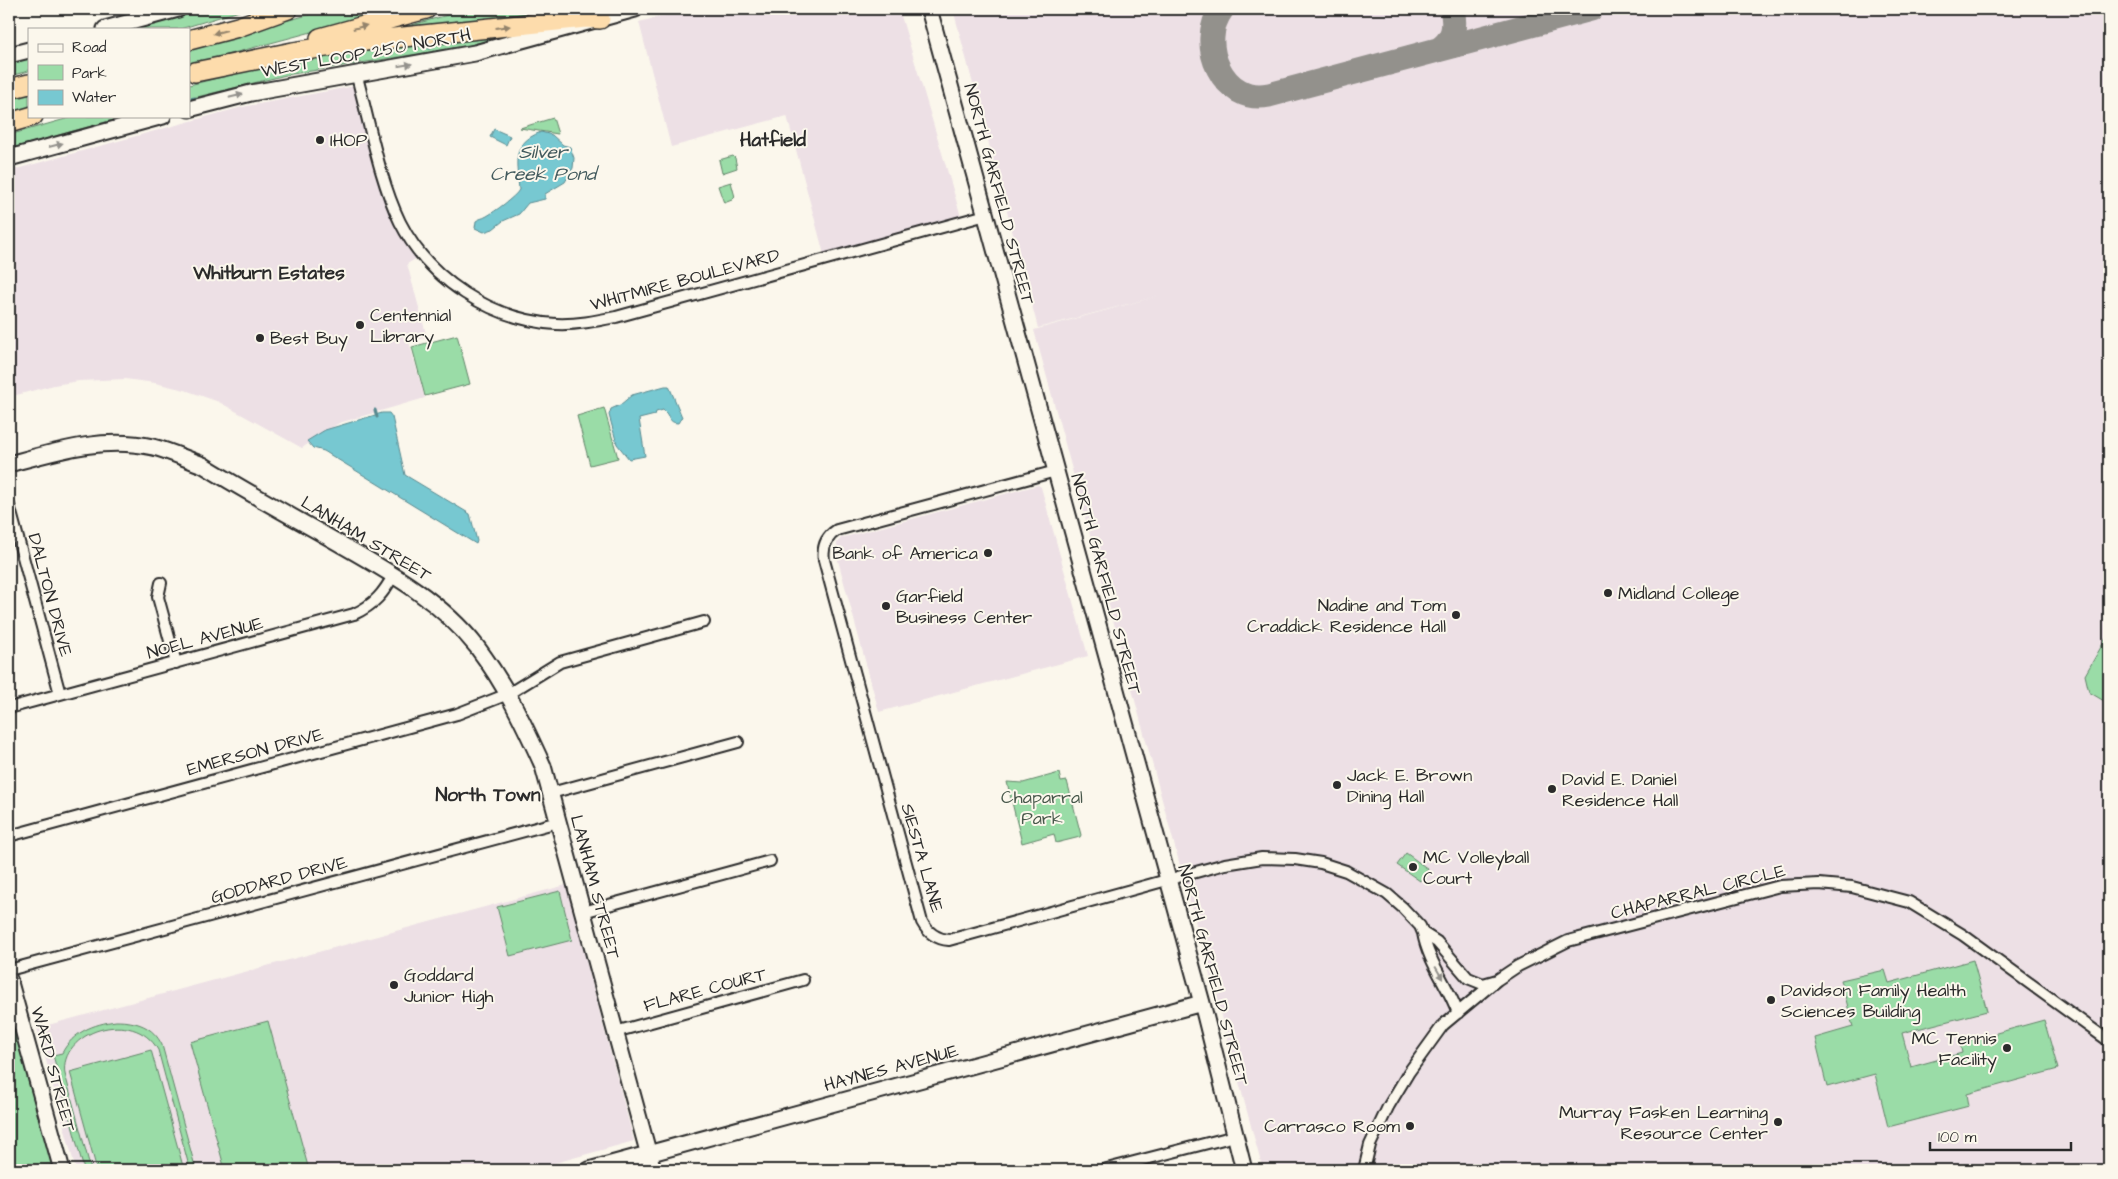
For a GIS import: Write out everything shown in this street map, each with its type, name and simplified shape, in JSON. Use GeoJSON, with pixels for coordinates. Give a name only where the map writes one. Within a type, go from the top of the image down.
{"type":"FeatureCollection","features":[{"type":"Feature","properties":{"kind":"highway"},"geometry":{"type":"LineString","coordinates":[[251,22],[288,9]]}},
{"type":"Feature","properties":{"kind":"highway"},"geometry":{"type":"LineString","coordinates":[[190,40],[301,9]]}},
{"type":"Feature","properties":{"kind":"highway"},"geometry":{"type":"LineString","coordinates":[[192,73],[426,9]]}},
{"type":"Feature","properties":{"kind":"highway"},"geometry":{"type":"LineString","coordinates":[[192,73],[292,52],[366,41],[585,18],[600,19]]}},
{"type":"Feature","properties":{"kind":"highway"},"geometry":{"type":"LineString","coordinates":[[9,89],[28,84]]}},
{"type":"Feature","properties":{"kind":"highway"},"geometry":{"type":"LineString","coordinates":[[9,123],[28,117]]}},
{"type":"Feature","properties":{"kind":"street"},"geometry":{"type":"LineString","coordinates":[[109,28],[178,9]]}},
{"type":"Feature","properties":{"kind":"street","name":"WEST LOOP 250 NORTH"},"geometry":{"type":"LineString","coordinates":[[190,109],[238,96],[356,73],[475,53],[636,9]]}},
{"type":"Feature","properties":{"kind":"street","name":"NORTH GARFIELD STREET"},"geometry":{"type":"LineString","coordinates":[[929,10],[1106,658],[1169,880],[1244,1170]]}},
{"type":"Feature","properties":{"kind":"street"},"geometry":{"type":"LineString","coordinates":[[9,55],[28,50]]}},
{"type":"Feature","properties":{"kind":"street","name":"WHITMIRE BOULEVARD"},"geometry":{"type":"LineString","coordinates":[[356,73],[388,192],[401,224],[411,241],[427,262],[454,286],[487,306],[526,319],[555,324],[571,324],[616,317],[986,215]]}},
{"type":"Feature","properties":{"kind":"street"},"geometry":{"type":"LineString","coordinates":[[9,158],[155,118]]}},
{"type":"Feature","properties":{"kind":"street","name":"LANHAM STREET"},"geometry":{"type":"LineString","coordinates":[[9,464],[91,444],[131,444],[162,449],[203,465],[394,574],[437,606],[457,626],[483,656],[508,694],[537,751],[551,792],[653,1170]]}},
{"type":"Feature","properties":{"kind":"street","name":"SIESTA LANE"},"geometry":{"type":"LineString","coordinates":[[1056,470],[837,530],[828,537],[824,547],[824,560],[922,922],[931,934],[940,939],[948,940],[1250,859],[1296,858],[1321,863],[1346,872],[1387,894],[1420,926],[1426,951],[1445,982],[1458,1013]]}},
{"type":"Feature","properties":{"kind":"street","name":"DALTON DRIVE"},"geometry":{"type":"LineString","coordinates":[[9,505],[60,694]]}},
{"type":"Feature","properties":{"kind":"street","name":"NOEL AVENUE"},"geometry":{"type":"LineString","coordinates":[[9,708],[354,614],[373,604],[379,598],[394,574]]}},
{"type":"Feature","properties":{"kind":"street"},"geometry":{"type":"LineString","coordinates":[[161,583],[158,597],[176,663]]}},
{"type":"Feature","properties":{"kind":"street","name":"EMERSON DRIVE"},"geometry":{"type":"LineString","coordinates":[[9,836],[444,718],[508,694],[560,662],[704,622]]}},
{"type":"Feature","properties":{"kind":"street"},"geometry":{"type":"LineString","coordinates":[[551,792],[738,742]]}},
{"type":"Feature","properties":{"kind":"street","name":"GODDARD DRIVE"},"geometry":{"type":"LineString","coordinates":[[9,970],[558,822]]}},
{"type":"Feature","properties":{"kind":"street"},"geometry":{"type":"LineString","coordinates":[[582,912],[770,861]]}},
{"type":"Feature","properties":{"kind":"street","name":"CHAPARRAL CIRCLE"},"geometry":{"type":"LineString","coordinates":[[1364,1170],[1370,1145],[1388,1107],[1409,1072],[1443,1025],[1497,980],[1518,966],[1568,941],[1780,886],[1820,884],[1852,887],[1909,902],[1933,915],[2109,1041]]}},
{"type":"Feature","properties":{"kind":"street","name":"SIESTA LANE"},"geometry":{"type":"LineString","coordinates":[[1423,933],[1437,942],[1468,978],[1483,984],[1497,980]]}},
{"type":"Feature","properties":{"kind":"street","name":"WARD STREET"},"geometry":{"type":"LineString","coordinates":[[9,979],[61,1170]]}},
{"type":"Feature","properties":{"kind":"street","name":"FLARE COURT"},"geometry":{"type":"LineString","coordinates":[[615,1032],[803,980]]}},
{"type":"Feature","properties":{"kind":"street","name":"HAYNES AVENUE"},"geometry":{"type":"LineString","coordinates":[[589,1170],[1202,1003]]}},
{"type":"Feature","properties":{"kind":"street"},"geometry":{"type":"LineString","coordinates":[[1103,1170],[1235,1136]]}},
{"type":"Feature","properties":{"kind":"shaded area"},"geometry":{"type":"Polygon","coordinates":[[[690,9],[899,9],[962,220],[825,258],[787,116],[671,147],[639,22],[690,9]]]}},
{"type":"Feature","properties":{"kind":"shaded area","name":"Midland College"},"geometry":{"type":"Polygon","coordinates":[[[953,9],[2109,9],[2109,1170],[1263,1170],[1034,330],[1162,295],[1038,328],[953,9]]]}},
{"type":"Feature","properties":{"kind":"shaded area"},"geometry":{"type":"Polygon","coordinates":[[[360,85],[386,185],[422,255],[407,264],[427,337],[409,342],[425,398],[339,423],[302,448],[219,402],[185,390],[155,383],[125,379],[79,381],[54,385],[9,397],[9,171],[242,107],[360,85]]]}},
{"type":"Feature","properties":{"kind":"shaded area"},"geometry":{"type":"Polygon","coordinates":[[[1038,485],[1041,487],[1088,656],[879,712],[836,553],[837,543],[841,538],[1038,485]]]}},
{"type":"Feature","properties":{"kind":"shaded area","name":"Goddard Junior High"},"geometry":{"type":"Polygon","coordinates":[[[566,885],[634,1141],[530,1170],[76,1170],[37,1028],[566,885]]]}},
{"type":"Feature","properties":{"kind":"green space"},"geometry":{"type":"Polygon","coordinates":[[[200,9],[246,9],[183,28],[132,28],[200,9]]]}},
{"type":"Feature","properties":{"kind":"green space"},"geometry":{"type":"Polygon","coordinates":[[[330,9],[397,9],[190,65],[190,47],[330,9]]]}},
{"type":"Feature","properties":{"kind":"green space"},"geometry":{"type":"Polygon","coordinates":[[[469,9],[594,9],[402,34],[401,28],[469,9]]]}},
{"type":"Feature","properties":{"kind":"green space"},"geometry":{"type":"Polygon","coordinates":[[[503,36],[467,46],[286,75],[190,99],[190,85],[276,64],[330,54],[503,36]]]}},
{"type":"Feature","properties":{"kind":"green space"},"geometry":{"type":"Polygon","coordinates":[[[28,56],[28,71],[9,76],[9,61],[28,56]]]}},
{"type":"Feature","properties":{"kind":"green space"},"geometry":{"type":"Polygon","coordinates":[[[28,91],[28,109],[9,114],[9,97],[28,91]]]}},
{"type":"Feature","properties":{"kind":"green space"},"geometry":{"type":"Polygon","coordinates":[[[69,118],[120,118],[9,149],[9,135],[69,118]]]}},
{"type":"Feature","properties":{"kind":"green space"},"geometry":{"type":"Polygon","coordinates":[[[553,118],[558,134],[520,128],[553,118]]]}},
{"type":"Feature","properties":{"kind":"green space"},"geometry":{"type":"Polygon","coordinates":[[[733,156],[737,168],[722,173],[719,160],[733,156]]]}},
{"type":"Feature","properties":{"kind":"green space"},"geometry":{"type":"Polygon","coordinates":[[[731,182],[735,197],[724,203],[718,186],[731,182]]]}},
{"type":"Feature","properties":{"kind":"green space"},"geometry":{"type":"Polygon","coordinates":[[[457,335],[470,384],[425,396],[412,347],[457,335]]]}},
{"type":"Feature","properties":{"kind":"green space"},"geometry":{"type":"Polygon","coordinates":[[[604,408],[618,458],[590,465],[577,416],[604,408]]]}},
{"type":"Feature","properties":{"kind":"green space"},"geometry":{"type":"Polygon","coordinates":[[[2109,633],[2109,704],[2089,692],[2085,675],[2109,633]]]}},
{"type":"Feature","properties":{"kind":"green space","name":"Chaparral Park"},"geometry":{"type":"Polygon","coordinates":[[[1059,773],[1061,782],[1067,781],[1080,837],[1056,843],[1054,834],[1022,843],[1007,782],[1023,783],[1059,773]]]}},
{"type":"Feature","properties":{"kind":"green space","name":"MC Volleyball Court"},"geometry":{"type":"Polygon","coordinates":[[[1406,853],[1428,869],[1420,881],[1397,865],[1406,853]]]}},
{"type":"Feature","properties":{"kind":"green space"},"geometry":{"type":"Polygon","coordinates":[[[560,891],[572,940],[510,956],[497,907],[560,891]]]}},
{"type":"Feature","properties":{"kind":"green space","name":"MC Tennis Facility"},"geometry":{"type":"Polygon","coordinates":[[[1973,960],[1987,1011],[1902,1033],[1911,1067],[1962,1053],[1960,1043],[2044,1020],[2058,1069],[1967,1094],[1969,1106],[1888,1127],[1875,1074],[1827,1087],[1815,1038],[1853,1027],[1841,980],[1885,970],[1889,983],[1973,960]]]}},
{"type":"Feature","properties":{"kind":"green space"},"geometry":{"type":"Polygon","coordinates":[[[9,979],[61,1170],[48,1164],[26,1170],[9,1170],[9,979]]]}},
{"type":"Feature","properties":{"kind":"green space"},"geometry":{"type":"Polygon","coordinates":[[[116,1021],[130,1022],[149,1029],[162,1045],[196,1170],[190,1170],[158,1050],[147,1037],[132,1029],[116,1027],[100,1030],[85,1036],[73,1046],[66,1059],[65,1074],[91,1170],[84,1170],[53,1055],[62,1053],[72,1040],[84,1030],[99,1024],[116,1021]]]}},
{"type":"Feature","properties":{"kind":"green space"},"geometry":{"type":"Polygon","coordinates":[[[268,1021],[309,1170],[225,1170],[190,1042],[268,1021]]]}},
{"type":"Feature","properties":{"kind":"green space"},"geometry":{"type":"Polygon","coordinates":[[[151,1050],[184,1170],[97,1170],[70,1072],[151,1050]]]}},
{"type":"Feature","properties":{"kind":"water"},"geometry":{"type":"Polygon","coordinates":[[[494,129],[510,136],[506,145],[490,137],[494,129]]]}},
{"type":"Feature","properties":{"kind":"water","name":"Silver Creek Pond"},"geometry":{"type":"Polygon","coordinates":[[[541,132],[552,135],[563,145],[570,147],[574,158],[573,168],[565,182],[545,194],[545,199],[528,203],[519,214],[503,221],[493,229],[484,232],[475,228],[476,221],[499,208],[519,190],[517,163],[520,149],[524,142],[541,132]]]}},
{"type":"Feature","properties":{"kind":"water"},"geometry":{"type":"Polygon","coordinates":[[[669,386],[682,417],[678,423],[675,423],[663,410],[656,412],[655,415],[639,419],[645,456],[629,459],[617,444],[609,415],[611,409],[620,405],[632,395],[669,386]]]}},
{"type":"Feature","properties":{"kind":"water"},"geometry":{"type":"Polygon","coordinates":[[[382,413],[389,413],[392,417],[405,475],[470,514],[477,541],[476,544],[324,451],[313,448],[307,441],[325,430],[382,413]]]}},
{"type":"Feature","properties":{"kind":"waterway"},"geometry":{"type":"LineString","coordinates":[[428,43],[433,43],[433,47],[429,48],[428,43]]}},
{"type":"Feature","properties":{"kind":"waterway"},"geometry":{"type":"LineString","coordinates":[[190,99],[195,98]]}},
{"type":"Feature","properties":{"kind":"waterway"},"geometry":{"type":"LineString","coordinates":[[375,410],[377,417]]}},
{"type":"Feature","properties":{"kind":"taxiway"},"geometry":{"type":"LineString","coordinates":[[1222,9],[1215,23],[1212,38],[1213,54],[1218,68],[1227,81],[1239,91],[1253,96],[1269,95],[1591,9]]}},
{"type":"Feature","properties":{"kind":"taxiway"},"geometry":{"type":"LineString","coordinates":[[1438,50],[1451,37],[1454,27],[1452,9]]}},
{"type":"Feature","properties":{"kind":"place","name":"IHOP"},"geometry":{"type":"Point","coordinates":[320,140]}},
{"type":"Feature","properties":{"kind":"place","name":"Centennial Library"},"geometry":{"type":"Point","coordinates":[360,325]}},
{"type":"Feature","properties":{"kind":"place","name":"Best Buy"},"geometry":{"type":"Point","coordinates":[260,338]}},
{"type":"Feature","properties":{"kind":"place","name":"Bank of America"},"geometry":{"type":"Point","coordinates":[988,553]}},
{"type":"Feature","properties":{"kind":"place","name":"Midland College"},"geometry":{"type":"Point","coordinates":[1608,593]}},
{"type":"Feature","properties":{"kind":"place","name":"Garfield Business Center"},"geometry":{"type":"Point","coordinates":[886,606]}},
{"type":"Feature","properties":{"kind":"place","name":"Nadine and Tom Craddick Residence Hall"},"geometry":{"type":"Point","coordinates":[1456,615]}},
{"type":"Feature","properties":{"kind":"place","name":"Jack E. Brown Dining Hall"},"geometry":{"type":"Point","coordinates":[1337,785]}},
{"type":"Feature","properties":{"kind":"place","name":"David E. Daniel Residence Hall"},"geometry":{"type":"Point","coordinates":[1552,789]}},
{"type":"Feature","properties":{"kind":"place","name":"MC Volleyball Court"},"geometry":{"type":"Point","coordinates":[1413,867]}},
{"type":"Feature","properties":{"kind":"place","name":"Goddard Junior High"},"geometry":{"type":"Point","coordinates":[394,985]}},
{"type":"Feature","properties":{"kind":"place","name":"Davidson Family Health Sciences Building"},"geometry":{"type":"Point","coordinates":[1771,1000]}},
{"type":"Feature","properties":{"kind":"place","name":"MC Tennis Facility"},"geometry":{"type":"Point","coordinates":[2007,1048]}},
{"type":"Feature","properties":{"kind":"place","name":"Murray Fasken Learning Resource Center"},"geometry":{"type":"Point","coordinates":[1778,1122]}},
{"type":"Feature","properties":{"kind":"place","name":"Carrasco Room"},"geometry":{"type":"Point","coordinates":[1410,1126]}},
{"type":"Feature","properties":{"kind":"district","name":"Hatfield"},"geometry":{"type":"Point","coordinates":[773,140]}},
{"type":"Feature","properties":{"kind":"district","name":"Whitburn Estates"},"geometry":{"type":"Point","coordinates":[269,273]}},
{"type":"Feature","properties":{"kind":"district","name":"North Town"},"geometry":{"type":"Point","coordinates":[488,795]}}]}
